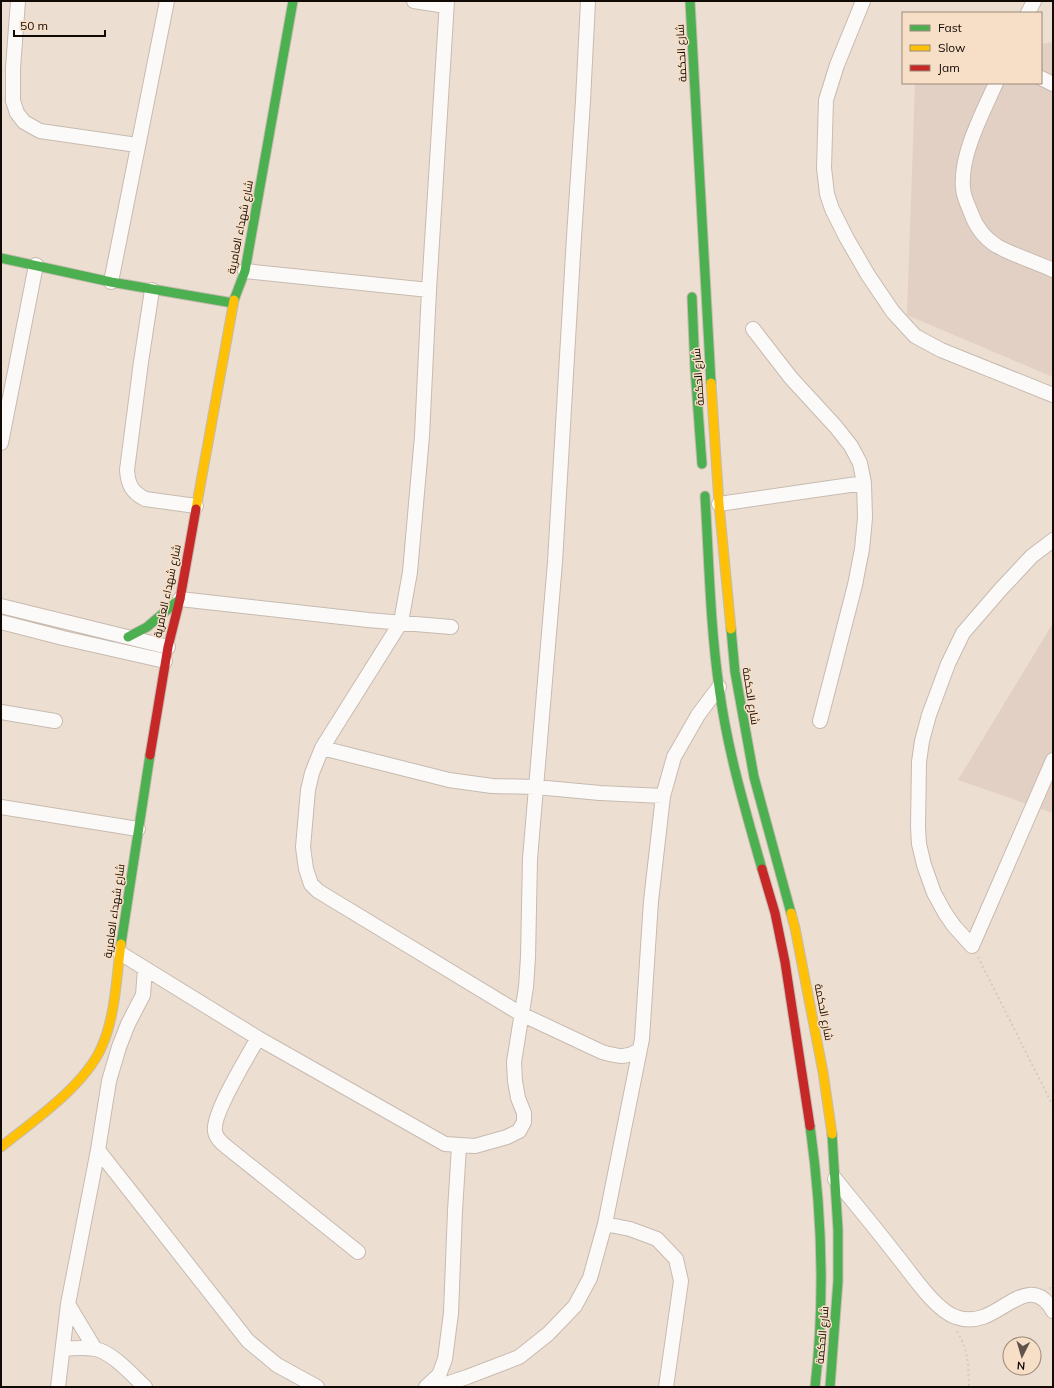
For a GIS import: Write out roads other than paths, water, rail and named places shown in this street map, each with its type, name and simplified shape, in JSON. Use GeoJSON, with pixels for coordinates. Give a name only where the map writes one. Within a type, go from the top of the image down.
{"type":"FeatureCollection","features":[{"type":"Feature","properties":{"kind":"street"},"geometry":{"type":"LineString","coordinates":[[18,1],[13,68],[13,101],[17,113],[24,122],[40,131],[137,145]]}},
{"type":"Feature","properties":{"kind":"street"},"geometry":{"type":"LineString","coordinates":[[111,282],[166,1]]}},
{"type":"Feature","properties":{"kind":"street","name":"شارع شهداء العامرية"},"geometry":{"type":"LineString","coordinates":[[1,1147],[66,1094],[92,1064],[102,1047],[114,1006],[138,829],[165,661],[180,599],[233,303],[245,271],[293,1]]}},
{"type":"Feature","properties":{"kind":"street"},"geometry":{"type":"LineString","coordinates":[[414,1],[447,4],[421,444],[410,572],[401,622],[322,748],[312,773],[308,790],[303,847],[306,869],[311,884],[318,891],[521,1014],[612,1055],[630,1056],[639,1050]]}},
{"type":"Feature","properties":{"kind":"street"},"geometry":{"type":"LineString","coordinates":[[120,953],[258,1038],[445,1144],[475,1146],[507,1137],[519,1131],[522,1127],[524,1113],[516,1090],[514,1062],[526,987],[530,859],[555,562],[588,1]]}},
{"type":"Feature","properties":{"kind":"street","name":"شارع الحكمة"},"geometry":{"type":"LineString","coordinates":[[690,1],[708,346],[718,504],[738,697],[754,777],[795,928],[812,1009],[832,1131],[836,1180],[838,1281],[830,1387]]}},
{"type":"Feature","properties":{"kind":"street"},"geometry":{"type":"LineString","coordinates":[[863,1],[837,64],[826,100],[824,168],[827,194],[832,209],[868,275],[893,312],[915,336],[941,350],[1053,395]]}},
{"type":"Feature","properties":{"kind":"street"},"geometry":{"type":"LineString","coordinates":[[1028,12],[1034,1]]}},
{"type":"Feature","properties":{"kind":"street"},"geometry":{"type":"LineString","coordinates":[[1042,78],[1053,84]]}},
{"type":"Feature","properties":{"kind":"street"},"geometry":{"type":"LineString","coordinates":[[996,84],[978,123],[969,149],[963,175],[965,198],[977,228],[984,236],[997,245],[1053,270]]}},
{"type":"Feature","properties":{"kind":"street"},"geometry":{"type":"LineString","coordinates":[[1,258],[152,290],[233,303]]}},
{"type":"Feature","properties":{"kind":"street"},"geometry":{"type":"LineString","coordinates":[[1,443],[36,265]]}},
{"type":"Feature","properties":{"kind":"street"},"geometry":{"type":"LineString","coordinates":[[245,271],[429,290]]}},
{"type":"Feature","properties":{"kind":"street","name":"شارع الحكمة"},"geometry":{"type":"LineString","coordinates":[[692,286],[695,370],[703,473]]}},
{"type":"Feature","properties":{"kind":"street"},"geometry":{"type":"LineString","coordinates":[[152,290],[127,470],[128,480],[132,489],[139,496],[146,499],[196,506]]}},
{"type":"Feature","properties":{"kind":"street"},"geometry":{"type":"LineString","coordinates":[[753,328],[791,378],[836,427],[851,446],[860,463],[864,483],[865,518],[862,549],[855,585],[820,721]]}},
{"type":"Feature","properties":{"kind":"street"},"geometry":{"type":"LineString","coordinates":[[718,504],[762,499],[864,483]]}},
{"type":"Feature","properties":{"kind":"street","name":"شارع الحكمة"},"geometry":{"type":"LineString","coordinates":[[704,488],[713,625],[719,687],[736,777],[775,913],[785,962],[800,1057],[815,1171],[819,1209],[821,1263],[819,1352],[815,1387]]}},
{"type":"Feature","properties":{"kind":"street"},"geometry":{"type":"LineString","coordinates":[[1053,540],[1032,556],[963,633],[948,664],[929,715],[922,741],[919,762],[918,827],[919,844],[924,865],[934,893],[945,913],[954,926],[972,946],[1053,760]]}},
{"type":"Feature","properties":{"kind":"street"},"geometry":{"type":"LineString","coordinates":[[128,637],[147,627],[180,599],[368,620],[451,627]]}},
{"type":"Feature","properties":{"kind":"street"},"geometry":{"type":"LineString","coordinates":[[1,606],[168,647]]}},
{"type":"Feature","properties":{"kind":"street"},"geometry":{"type":"LineString","coordinates":[[1,622],[63,638],[165,661]]}},
{"type":"Feature","properties":{"kind":"street"},"geometry":{"type":"LineString","coordinates":[[437,1387],[467,1378],[519,1357],[548,1334],[575,1306],[590,1278],[605,1224],[642,1039],[651,901],[664,796],[674,757],[698,715],[719,687]]}},
{"type":"Feature","properties":{"kind":"street"},"geometry":{"type":"LineString","coordinates":[[1,712],[55,721]]}},
{"type":"Feature","properties":{"kind":"street"},"geometry":{"type":"LineString","coordinates":[[322,748],[449,780],[492,786],[536,787],[600,793],[664,796]]}},
{"type":"Feature","properties":{"kind":"street"},"geometry":{"type":"LineString","coordinates":[[1,807],[138,829]]}},
{"type":"Feature","properties":{"kind":"street"},"geometry":{"type":"LineString","coordinates":[[58,1387],[68,1304],[98,1150],[109,1081],[119,1047],[142,995],[145,969]]}},
{"type":"Feature","properties":{"kind":"street"},"geometry":{"type":"LineString","coordinates":[[258,1038],[220,1108],[214,1131],[216,1137],[358,1252]]}},
{"type":"Feature","properties":{"kind":"street"},"geometry":{"type":"LineString","coordinates":[[426,1387],[439,1375],[445,1360],[451,1313],[459,1146]]}},
{"type":"Feature","properties":{"kind":"street"},"geometry":{"type":"LineString","coordinates":[[98,1150],[248,1341],[277,1365],[317,1387]]}},
{"type":"Feature","properties":{"kind":"street"},"geometry":{"type":"LineString","coordinates":[[836,1180],[926,1292],[947,1313],[966,1319],[975,1319],[983,1317],[1017,1298],[1033,1294],[1049,1303],[1053,1311]]}},
{"type":"Feature","properties":{"kind":"street"},"geometry":{"type":"LineString","coordinates":[[605,1224],[630,1229],[657,1239],[676,1259],[681,1281],[666,1387]]}},
{"type":"Feature","properties":{"kind":"street"},"geometry":{"type":"LineString","coordinates":[[68,1304],[95,1349]]}},
{"type":"Feature","properties":{"kind":"street"},"geometry":{"type":"LineString","coordinates":[[63,1349],[82,1348],[95,1349],[105,1352],[145,1387]]}}]}
